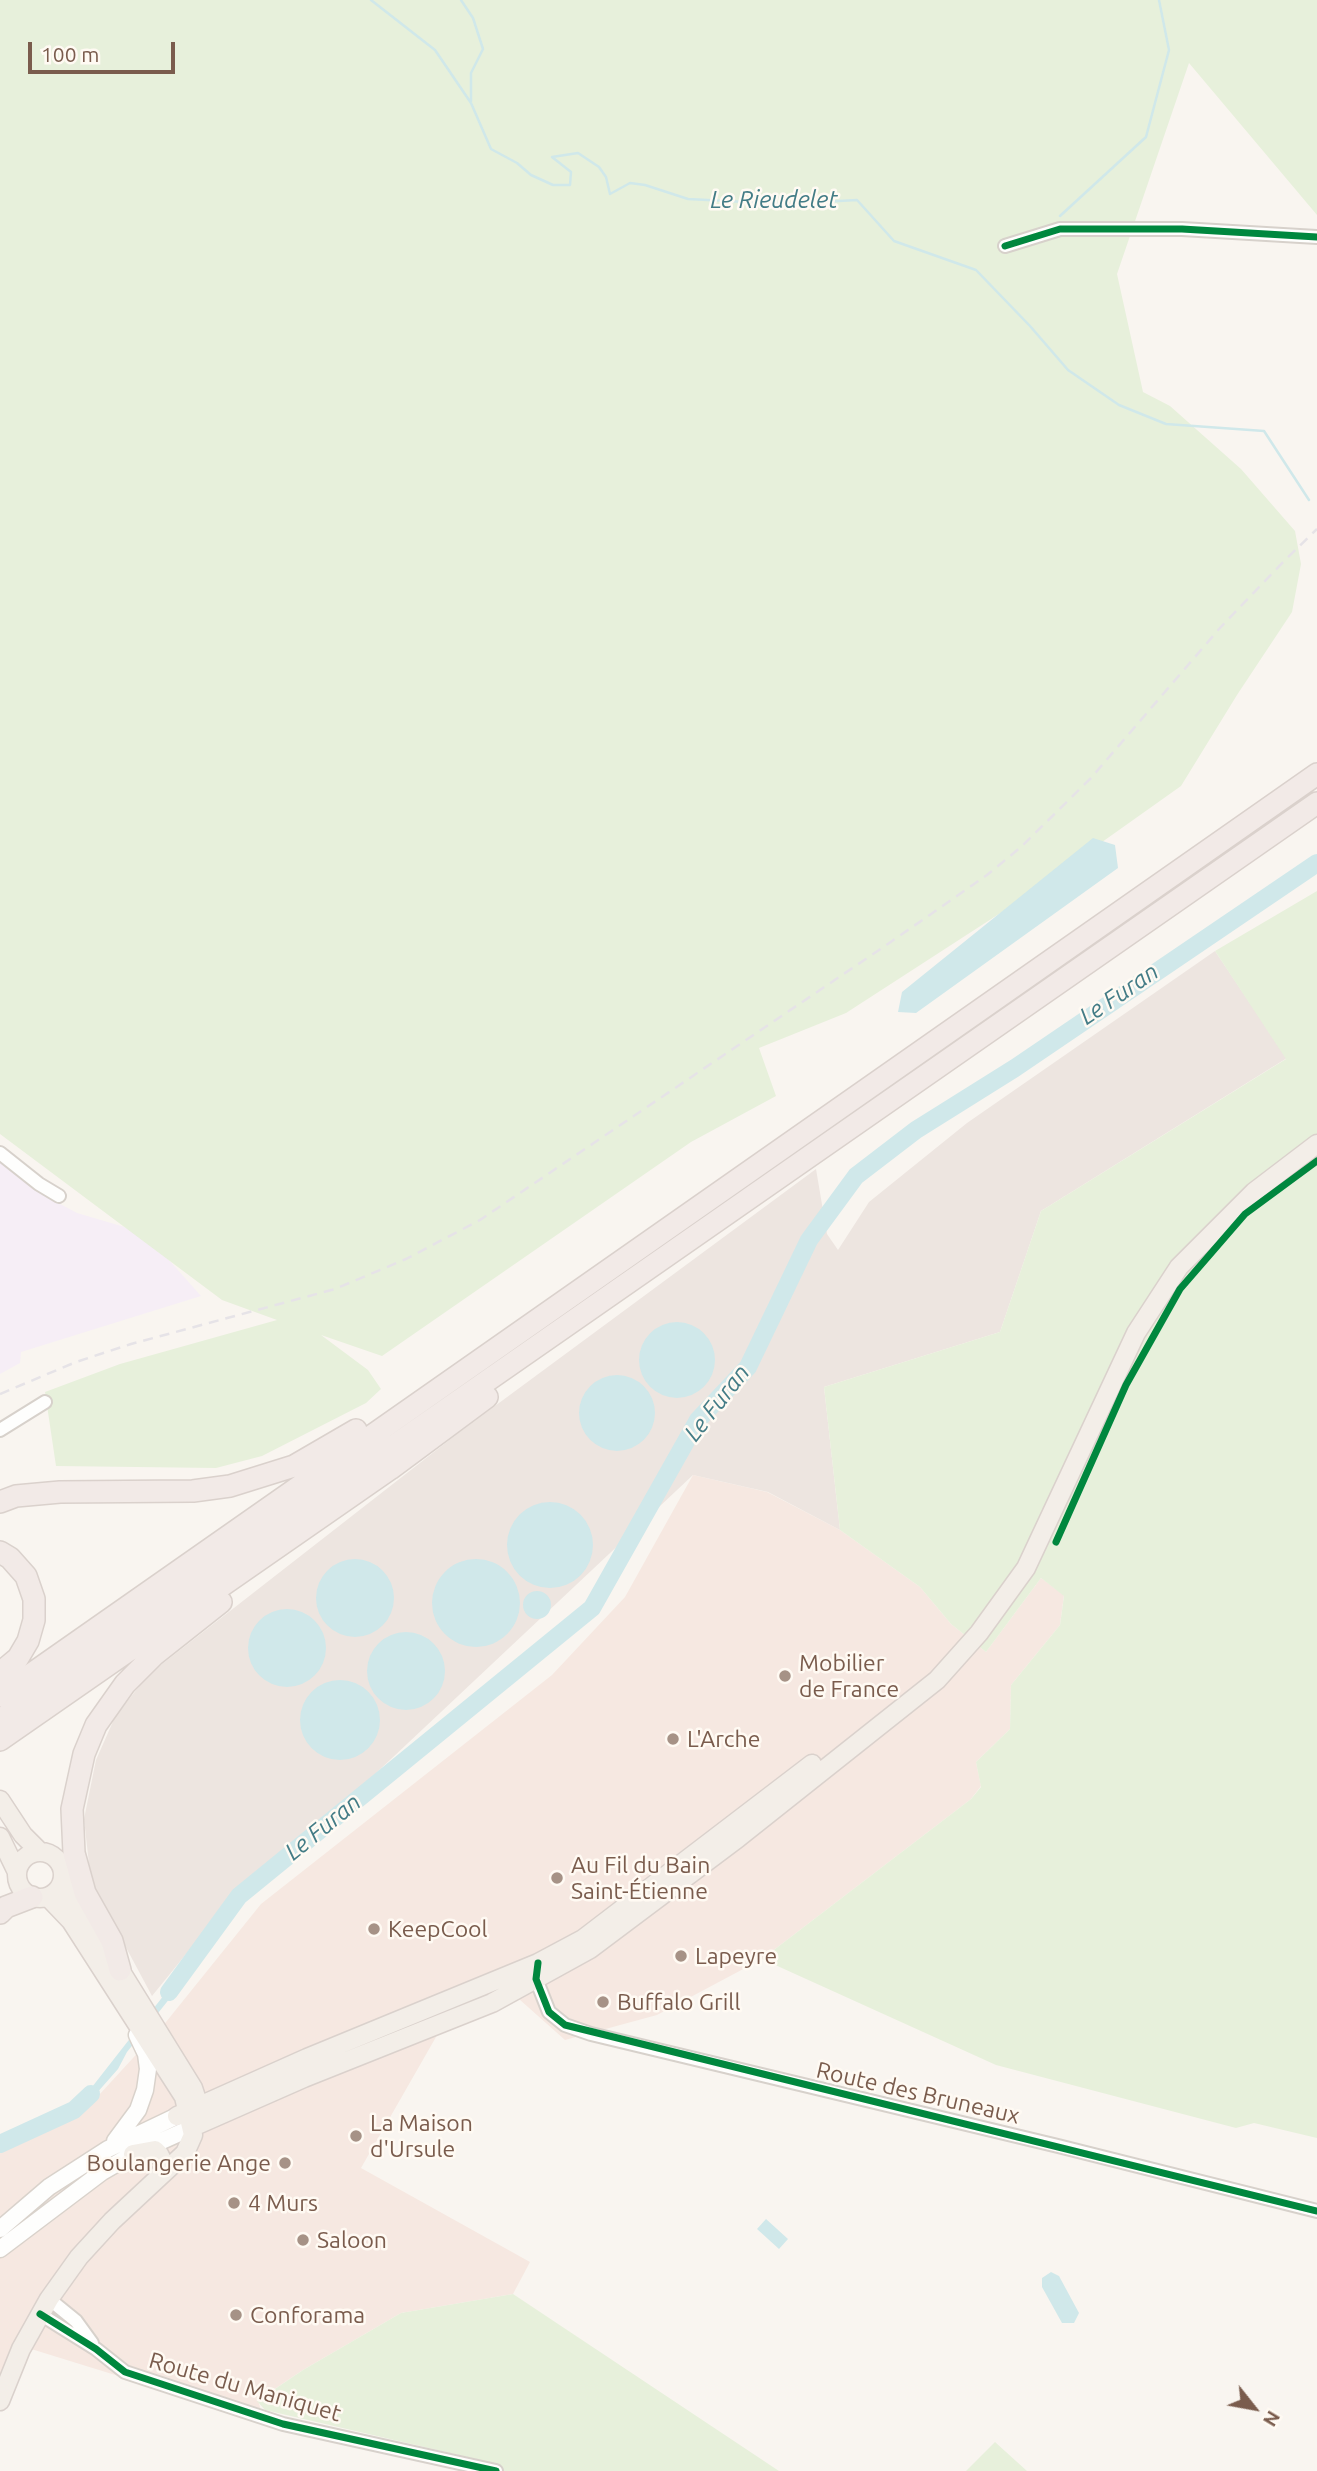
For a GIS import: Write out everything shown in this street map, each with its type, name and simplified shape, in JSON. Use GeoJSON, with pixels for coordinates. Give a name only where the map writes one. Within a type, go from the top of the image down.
{"type":"FeatureCollection","features":[{"type":"Feature","properties":{"kind":"highway"},"geometry":{"type":"LineString","coordinates":[[0,1696],[1317,774]]}},
{"type":"Feature","properties":{"kind":"highway"},"geometry":{"type":"LineString","coordinates":[[0,1720],[1317,803]]}},
{"type":"Feature","properties":{"kind":"highway"},"geometry":{"type":"LineString","coordinates":[[0,1740],[390,1469],[587,1324],[605,1297]]}},
{"type":"Feature","properties":{"kind":"highway"},"geometry":{"type":"LineString","coordinates":[[0,1502],[16,1496],[60,1492],[193,1492],[230,1486],[294,1466],[330,1447],[401,1402],[424,1400]]}},
{"type":"Feature","properties":{"kind":"highway"},"geometry":{"type":"LineString","coordinates":[[120,1970],[113,1941],[85,1893],[74,1853],[72,1830],[77,1783],[84,1754],[96,1724],[125,1684],[154,1656],[390,1469]]}},
{"type":"Feature","properties":{"kind":"highway"},"geometry":{"type":"LineString","coordinates":[[0,1552],[10,1558],[26,1576],[34,1599],[34,1620],[28,1641],[18,1657],[0,1673]]}},
{"type":"Feature","properties":{"kind":"highway"},"geometry":{"type":"LineString","coordinates":[[0,1913],[6,1907],[40,1897]]}},
{"type":"Feature","properties":{"kind":"main road"},"geometry":{"type":"LineString","coordinates":[[0,2229],[49,2188],[108,2149],[457,2007],[537,1971],[961,1653],[986,1625],[1026,1568],[1136,1333],[1171,1278],[1244,1201],[1317,1144]]}},
{"type":"Feature","properties":{"kind":"main road"},"geometry":{"type":"LineString","coordinates":[[0,1800],[23,1835],[39,1851]]}},
{"type":"Feature","properties":{"kind":"main road"},"geometry":{"type":"LineString","coordinates":[[0,1837],[17,1872],[19,1886],[40,1897],[71,1921],[196,2115]]}},
{"type":"Feature","properties":{"kind":"main road"},"geometry":{"type":"LineString","coordinates":[[17,1872],[27,1855],[39,1851],[52,1854],[61,1862],[64,1876],[62,1884],[55,1893],[40,1897]]}},
{"type":"Feature","properties":{"kind":"main road"},"geometry":{"type":"LineString","coordinates":[[0,2401],[21,2349],[79,2257],[112,2221],[155,2183],[192,2157],[204,2142],[196,2115],[120,1970],[62,1884]]}},
{"type":"Feature","properties":{"kind":"main road"},"geometry":{"type":"LineString","coordinates":[[0,2249],[102,2172],[245,2085],[457,2007]]}},
{"type":"Feature","properties":{"kind":"main road"},"geometry":{"type":"LineString","coordinates":[[108,2149],[138,2110],[145,2090],[148,2069],[146,2054],[135,2032],[135,2022]]}},
{"type":"Feature","properties":{"kind":"main road"},"geometry":{"type":"LineString","coordinates":[[196,2115],[212,2090],[245,2085]]}},
{"type":"Feature","properties":{"kind":"main road"},"geometry":{"type":"LineString","coordinates":[[133,2154],[155,2150],[159,2154],[165,2166],[155,2183]]}},
{"type":"Feature","properties":{"kind":"street"},"geometry":{"type":"LineString","coordinates":[[1005,246],[1060,229],[1182,229],[1317,237]]}},
{"type":"Feature","properties":{"kind":"street"},"geometry":{"type":"LineString","coordinates":[[0,1153],[59,1196]]}},
{"type":"Feature","properties":{"kind":"street"},"geometry":{"type":"LineString","coordinates":[[0,1430],[44,1402]]}},
{"type":"Feature","properties":{"kind":"street","name":"Route des Bruneaux"},"geometry":{"type":"LineString","coordinates":[[537,1971],[549,2012],[565,2025],[583,2031],[1317,2211]]}},
{"type":"Feature","properties":{"kind":"street","name":"Route du Maniquet"},"geometry":{"type":"LineString","coordinates":[[45,2307],[76,2321],[96,2349],[125,2372],[283,2424],[496,2471]]}},
{"type":"Feature","properties":{"kind":"shaded area"},"geometry":{"type":"Polygon","coordinates":[[[1215,951],[1287,1058],[1041,1211],[1000,1332],[824,1387],[840,1530],[768,1492],[693,1475],[357,1791],[238,1890],[152,1996],[91,1882],[84,1819],[96,1760],[115,1717],[148,1675],[457,1434],[816,1169],[827,1234],[838,1250],[869,1202],[967,1123],[1215,951]]]}},
{"type":"Feature","properties":{"kind":"shaded area"},"geometry":{"type":"Polygon","coordinates":[[[0,1159],[49,1198],[77,1213],[145,1233],[201,1296],[21,1352],[20,1363],[0,1374],[0,1159]]]}},
{"type":"Feature","properties":{"kind":"shaded area"},"geometry":{"type":"Polygon","coordinates":[[[693,1475],[767,1492],[840,1530],[920,1587],[951,1624],[986,1652],[1041,1578],[1064,1595],[1060,1625],[1011,1685],[1010,1729],[976,1762],[981,1786],[971,1799],[762,1959],[657,2015],[565,2040],[519,1999],[440,2030],[361,2168],[530,2262],[513,2294],[401,2313],[303,2370],[258,2400],[264,2421],[15,2344],[0,2387],[0,2153],[88,2107],[166,2022],[261,1904],[552,1675],[625,1597],[693,1475]]]}},
{"type":"Feature","properties":{"kind":"green space"},"geometry":{"type":"Polygon","coordinates":[[[0,0],[1317,0],[1317,215],[1189,63],[1117,274],[1143,392],[1170,406],[1241,469],[1295,531],[1301,564],[1292,612],[1181,786],[1019,901],[846,1013],[759,1048],[776,1096],[691,1142],[382,1356],[321,1335],[368,1370],[381,1389],[366,1403],[262,1456],[216,1468],[56,1466],[45,1392],[120,1364],[277,1320],[222,1300],[0,1134],[0,0]]]}},
{"type":"Feature","properties":{"kind":"green space"},"geometry":{"type":"Polygon","coordinates":[[[1317,891],[1317,2138],[1254,2123],[1236,2128],[996,2065],[762,1959],[971,1799],[981,1787],[976,1762],[1010,1729],[1011,1685],[1060,1625],[1064,1596],[1041,1578],[986,1652],[951,1624],[920,1587],[840,1530],[824,1387],[1000,1332],[1041,1211],[1286,1059],[1215,951],[1317,891]]]}},
{"type":"Feature","properties":{"kind":"green space"},"geometry":{"type":"Polygon","coordinates":[[[513,2294],[779,2471],[489,2471],[476,2459],[265,2410],[257,2401],[303,2370],[401,2313],[513,2294]]]}},
{"type":"Feature","properties":{"kind":"green space"},"geometry":{"type":"Polygon","coordinates":[[[995,2442],[1027,2471],[966,2471],[995,2442]]]}},
{"type":"Feature","properties":{"kind":"water"},"geometry":{"type":"Polygon","coordinates":[[[1093,838],[1115,845],[1118,868],[916,1013],[898,1012],[902,992],[1093,838]]]}},
{"type":"Feature","properties":{"kind":"water"},"geometry":{"type":"Polygon","coordinates":[[[677,1322],[691,1325],[704,1333],[712,1346],[715,1360],[712,1374],[704,1387],[691,1395],[677,1398],[663,1395],[650,1387],[642,1374],[639,1360],[642,1346],[650,1333],[663,1325],[677,1322]]]}},
{"type":"Feature","properties":{"kind":"water"},"geometry":{"type":"Polygon","coordinates":[[[617,1375],[631,1378],[644,1386],[652,1399],[655,1413],[652,1427],[644,1440],[631,1448],[617,1451],[603,1448],[590,1440],[582,1427],[579,1413],[582,1399],[590,1386],[603,1378],[617,1375]]]}},
{"type":"Feature","properties":{"kind":"water"},"geometry":{"type":"Polygon","coordinates":[[[542,1502],[558,1502],[581,1514],[590,1528],[593,1545],[590,1562],[581,1576],[558,1588],[542,1588],[526,1581],[514,1569],[507,1553],[507,1537],[514,1521],[526,1509],[542,1502]]]}},
{"type":"Feature","properties":{"kind":"water"},"geometry":{"type":"Polygon","coordinates":[[[355,1559],[370,1562],[382,1571],[391,1583],[394,1598],[391,1613],[382,1625],[370,1634],[355,1637],[340,1634],[328,1625],[319,1613],[316,1598],[319,1583],[328,1571],[340,1562],[355,1559]]]}},
{"type":"Feature","properties":{"kind":"water"},"geometry":{"type":"Polygon","coordinates":[[[476,1559],[493,1563],[507,1572],[516,1586],[520,1603],[516,1620],[507,1634],[493,1643],[476,1647],[459,1643],[445,1634],[436,1620],[432,1603],[436,1586],[445,1572],[459,1563],[476,1559]]]}},
{"type":"Feature","properties":{"kind":"water"},"geometry":{"type":"Polygon","coordinates":[[[537,1591],[547,1595],[551,1605],[547,1615],[537,1619],[527,1615],[523,1605],[527,1595],[537,1591]]]}},
{"type":"Feature","properties":{"kind":"water"},"geometry":{"type":"Polygon","coordinates":[[[287,1609],[302,1612],[315,1620],[323,1633],[326,1648],[323,1663],[315,1676],[302,1684],[287,1687],[272,1684],[259,1676],[251,1663],[248,1648],[251,1633],[259,1620],[272,1612],[287,1609]]]}},
{"type":"Feature","properties":{"kind":"water"},"geometry":{"type":"Polygon","coordinates":[[[406,1632],[421,1635],[434,1643],[442,1656],[445,1671],[442,1686],[434,1699],[421,1707],[406,1710],[391,1707],[378,1699],[370,1686],[367,1671],[370,1656],[378,1643],[391,1635],[406,1632]]]}},
{"type":"Feature","properties":{"kind":"water"},"geometry":{"type":"Polygon","coordinates":[[[340,1680],[355,1683],[368,1692],[377,1705],[380,1720],[377,1735],[368,1748],[355,1757],[340,1760],[325,1757],[312,1748],[303,1735],[300,1720],[303,1705],[312,1692],[325,1683],[340,1680]]]}},
{"type":"Feature","properties":{"kind":"water"},"geometry":{"type":"Polygon","coordinates":[[[182,1972],[190,1973],[127,2052],[118,2069],[88,2103],[75,2112],[72,2108],[85,2096],[182,1972]]]}},
{"type":"Feature","properties":{"kind":"water"},"geometry":{"type":"Polygon","coordinates":[[[766,2219],[788,2239],[779,2249],[757,2229],[766,2219]]]}},
{"type":"Feature","properties":{"kind":"water"},"geometry":{"type":"Polygon","coordinates":[[[1051,2272],[1059,2276],[1079,2313],[1074,2323],[1062,2323],[1042,2287],[1042,2278],[1051,2272]]]}},
{"type":"Feature","properties":{"kind":"waterway","name":"Le Rieudelet"},"geometry":{"type":"LineString","coordinates":[[371,0],[435,50],[471,103],[491,149],[517,163],[531,175],[553,185],[570,185],[571,172],[552,157],[578,153],[599,167],[606,177],[610,194],[630,183],[688,199],[785,204],[857,200],[894,241],[976,270],[1068,370],[1119,405],[1166,424],[1264,431],[1309,500]]}},
{"type":"Feature","properties":{"kind":"waterway"},"geometry":{"type":"LineString","coordinates":[[461,0],[473,18],[483,49],[471,73],[471,101]]}},
{"type":"Feature","properties":{"kind":"waterway"},"geometry":{"type":"LineString","coordinates":[[1060,216],[1146,137],[1169,50],[1159,0]]}},
{"type":"Feature","properties":{"kind":"waterway","name":"Le Furan"},"geometry":{"type":"LineString","coordinates":[[169,1992],[239,1896],[592,1608],[698,1420],[748,1367],[809,1240],[856,1176],[916,1130],[1015,1068],[1317,863]]}},
{"type":"Feature","properties":{"kind":"waterway","name":"Le Furan"},"geometry":{"type":"LineString","coordinates":[[0,2144],[74,2110],[91,2094]]}},
{"type":"Feature","properties":{"kind":"railway"},"geometry":{"type":"LineString","coordinates":[[0,1394],[76,1362],[131,1344],[335,1289],[406,1259],[480,1220],[885,946],[987,875],[1021,847],[1091,778],[1219,629],[1317,529]]}},
{"type":"Feature","properties":{"kind":"cycle path"},"geometry":{"type":"LineString","coordinates":[[1005,246],[1060,229],[1182,229],[1317,237]]}},
{"type":"Feature","properties":{"kind":"cycle path"},"geometry":{"type":"LineString","coordinates":[[1056,1542],[1126,1385],[1180,1289],[1245,1214],[1317,1161]]}},
{"type":"Feature","properties":{"kind":"cycle path"},"geometry":{"type":"LineString","coordinates":[[538,1963],[536,1979],[549,2012],[565,2025],[1317,2211]]}},
{"type":"Feature","properties":{"kind":"cycle path"},"geometry":{"type":"LineString","coordinates":[[40,2314],[96,2349],[125,2372],[283,2424],[496,2471]]}},
{"type":"Feature","properties":{"kind":"place","name":"Mobilier de France"},"geometry":{"type":"Point","coordinates":[785,1676]}},
{"type":"Feature","properties":{"kind":"place","name":"L'Arche"},"geometry":{"type":"Point","coordinates":[673,1739]}},
{"type":"Feature","properties":{"kind":"place","name":"Au Fil du Bain Saint-Étienne"},"geometry":{"type":"Point","coordinates":[557,1878]}},
{"type":"Feature","properties":{"kind":"place","name":"KeepCool"},"geometry":{"type":"Point","coordinates":[374,1929]}},
{"type":"Feature","properties":{"kind":"place","name":"Lapeyre"},"geometry":{"type":"Point","coordinates":[681,1956]}},
{"type":"Feature","properties":{"kind":"place","name":"Buffalo Grill"},"geometry":{"type":"Point","coordinates":[603,2002]}},
{"type":"Feature","properties":{"kind":"place","name":"La Maison d'Ursule"},"geometry":{"type":"Point","coordinates":[356,2136]}},
{"type":"Feature","properties":{"kind":"place","name":"Boulangerie Ange"},"geometry":{"type":"Point","coordinates":[285,2163]}},
{"type":"Feature","properties":{"kind":"place","name":"4 Murs"},"geometry":{"type":"Point","coordinates":[234,2203]}},
{"type":"Feature","properties":{"kind":"place","name":"Saloon"},"geometry":{"type":"Point","coordinates":[303,2240]}},
{"type":"Feature","properties":{"kind":"place","name":"Conforama"},"geometry":{"type":"Point","coordinates":[236,2315]}}]}
